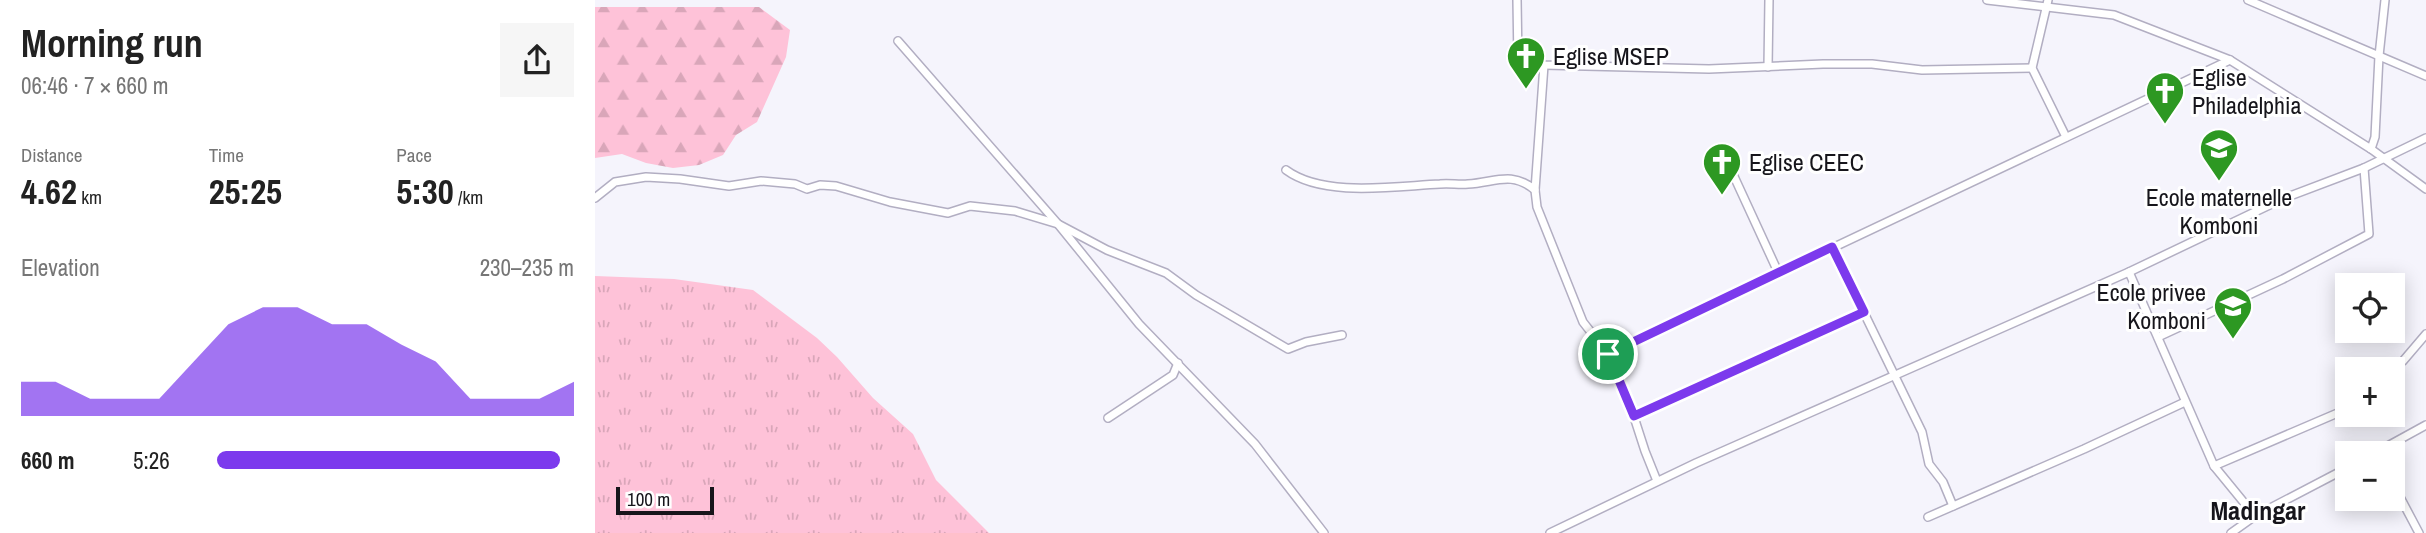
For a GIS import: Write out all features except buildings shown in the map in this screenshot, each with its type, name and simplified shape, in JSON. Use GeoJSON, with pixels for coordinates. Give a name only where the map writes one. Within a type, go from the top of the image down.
{"type":"FeatureCollection","features":[{"type":"Feature","properties":{"kind":"street"},"geometry":{"type":"LineString","coordinates":[[1517,0],[1518,62],[1709,69],[1872,64],[1922,70],[2032,68]]}},
{"type":"Feature","properties":{"kind":"street"},"geometry":{"type":"LineString","coordinates":[[1768,67],[1769,0]]}},
{"type":"Feature","properties":{"kind":"street"},"geometry":{"type":"LineString","coordinates":[[1987,0],[2047,3],[2114,15],[2230,60],[2371,149],[2426,189]]}},
{"type":"Feature","properties":{"kind":"street"},"geometry":{"type":"LineString","coordinates":[[2248,0],[2426,76]]}},
{"type":"Feature","properties":{"kind":"street"},"geometry":{"type":"LineString","coordinates":[[2371,149],[2375,138],[2385,0]]}},
{"type":"Feature","properties":{"kind":"street"},"geometry":{"type":"LineString","coordinates":[[2047,3],[2032,68],[2067,138]]}},
{"type":"Feature","properties":{"kind":"street"},"geometry":{"type":"LineString","coordinates":[[898,41],[1058,223],[1139,324],[1255,444],[1324,533]]}},
{"type":"Feature","properties":{"kind":"street"},"geometry":{"type":"LineString","coordinates":[[1608,354],[2230,60]]}},
{"type":"Feature","properties":{"kind":"street"},"geometry":{"type":"LineString","coordinates":[[1544,65],[1535,190],[1537,208],[1583,322],[1608,354],[1657,481]]}},
{"type":"Feature","properties":{"kind":"street"},"geometry":{"type":"LineString","coordinates":[[1550,533],[1657,481],[2129,272],[2282,199],[2364,168],[2426,138]]}},
{"type":"Feature","properties":{"kind":"street"},"geometry":{"type":"LineString","coordinates":[[1726,159],[1778,272]]}},
{"type":"Feature","properties":{"kind":"street"},"geometry":{"type":"LineString","coordinates":[[2158,337],[2283,279],[2369,234],[2364,168]]}},
{"type":"Feature","properties":{"kind":"street"},"geometry":{"type":"LineString","coordinates":[[1286,170],[1311,183],[1370,188],[1470,184],[1501,178],[1524,181],[1535,190]]}},
{"type":"Feature","properties":{"kind":"street"},"geometry":{"type":"LineString","coordinates":[[595,198],[615,182],[646,177],[729,186],[761,181],[795,184],[807,189],[820,185],[836,186],[890,202],[948,213],[970,206],[1015,211],[1058,223],[1107,250],[1166,273],[1196,295],[1288,349],[1306,342],[1342,335]]}},
{"type":"Feature","properties":{"kind":"street"},"geometry":{"type":"LineString","coordinates":[[1832,247],[1922,432],[1929,464],[1943,482],[1953,506]]}},
{"type":"Feature","properties":{"kind":"street"},"geometry":{"type":"LineString","coordinates":[[2129,272],[2214,466],[2255,516]]}},
{"type":"Feature","properties":{"kind":"street"},"geometry":{"type":"LineString","coordinates":[[1634,416],[1864,312]]}},
{"type":"Feature","properties":{"kind":"street"},"geometry":{"type":"LineString","coordinates":[[2405,359],[2426,334]]}},
{"type":"Feature","properties":{"kind":"street"},"geometry":{"type":"LineString","coordinates":[[1108,418],[1173,375],[1178,363]]}},
{"type":"Feature","properties":{"kind":"street"},"geometry":{"type":"LineString","coordinates":[[1928,517],[2185,402]]}},
{"type":"Feature","properties":{"kind":"street"},"geometry":{"type":"LineString","coordinates":[[2214,466],[2335,414]]}},
{"type":"Feature","properties":{"kind":"street"},"geometry":{"type":"LineString","coordinates":[[2398,441],[2426,425]]}},
{"type":"Feature","properties":{"kind":"street"},"geometry":{"type":"LineString","coordinates":[[2231,533],[2255,516],[2335,474]]}},
{"type":"Feature","properties":{"kind":"street"},"geometry":{"type":"LineString","coordinates":[[2405,507],[2419,533]]}},
{"type":"Feature","properties":{"kind":"green space"},"geometry":{"type":"Polygon","coordinates":[[[595,7],[759,7],[790,30],[786,57],[757,122],[736,135],[723,155],[699,165],[673,168],[646,163],[622,154],[595,158],[595,7]]]}},
{"type":"Feature","properties":{"kind":"green space"},"geometry":{"type":"Polygon","coordinates":[[[595,276],[674,279],[753,290],[817,338],[873,398],[913,434],[936,480],[989,533],[595,533],[595,276]]]}},
{"type":"Feature","properties":{"kind":"place","name":"Eglise MSEP"},"geometry":{"type":"Point","coordinates":[1526,90]}},
{"type":"Feature","properties":{"kind":"place","name":"Eglise Philadelphia"},"geometry":{"type":"Point","coordinates":[2165,125]}},
{"type":"Feature","properties":{"kind":"place","name":"Ecole maternelle Komboni"},"geometry":{"type":"Point","coordinates":[2219,182]}},
{"type":"Feature","properties":{"kind":"place","name":"Eglise CEEC"},"geometry":{"type":"Point","coordinates":[1722,196]}},
{"type":"Feature","properties":{"kind":"place","name":"Ecole privee Komboni"},"geometry":{"type":"Point","coordinates":[2233,340]}},
{"type":"Feature","properties":{"kind":"district","name":"Madingar"},"geometry":{"type":"Point","coordinates":[2258,510]}},
{"type":"Feature","properties":{"kind":"route"},"geometry":{"type":"LineString","coordinates":[[1832,247],[1864,312],[1634,416],[1608,354],[1832,247]]}}]}
